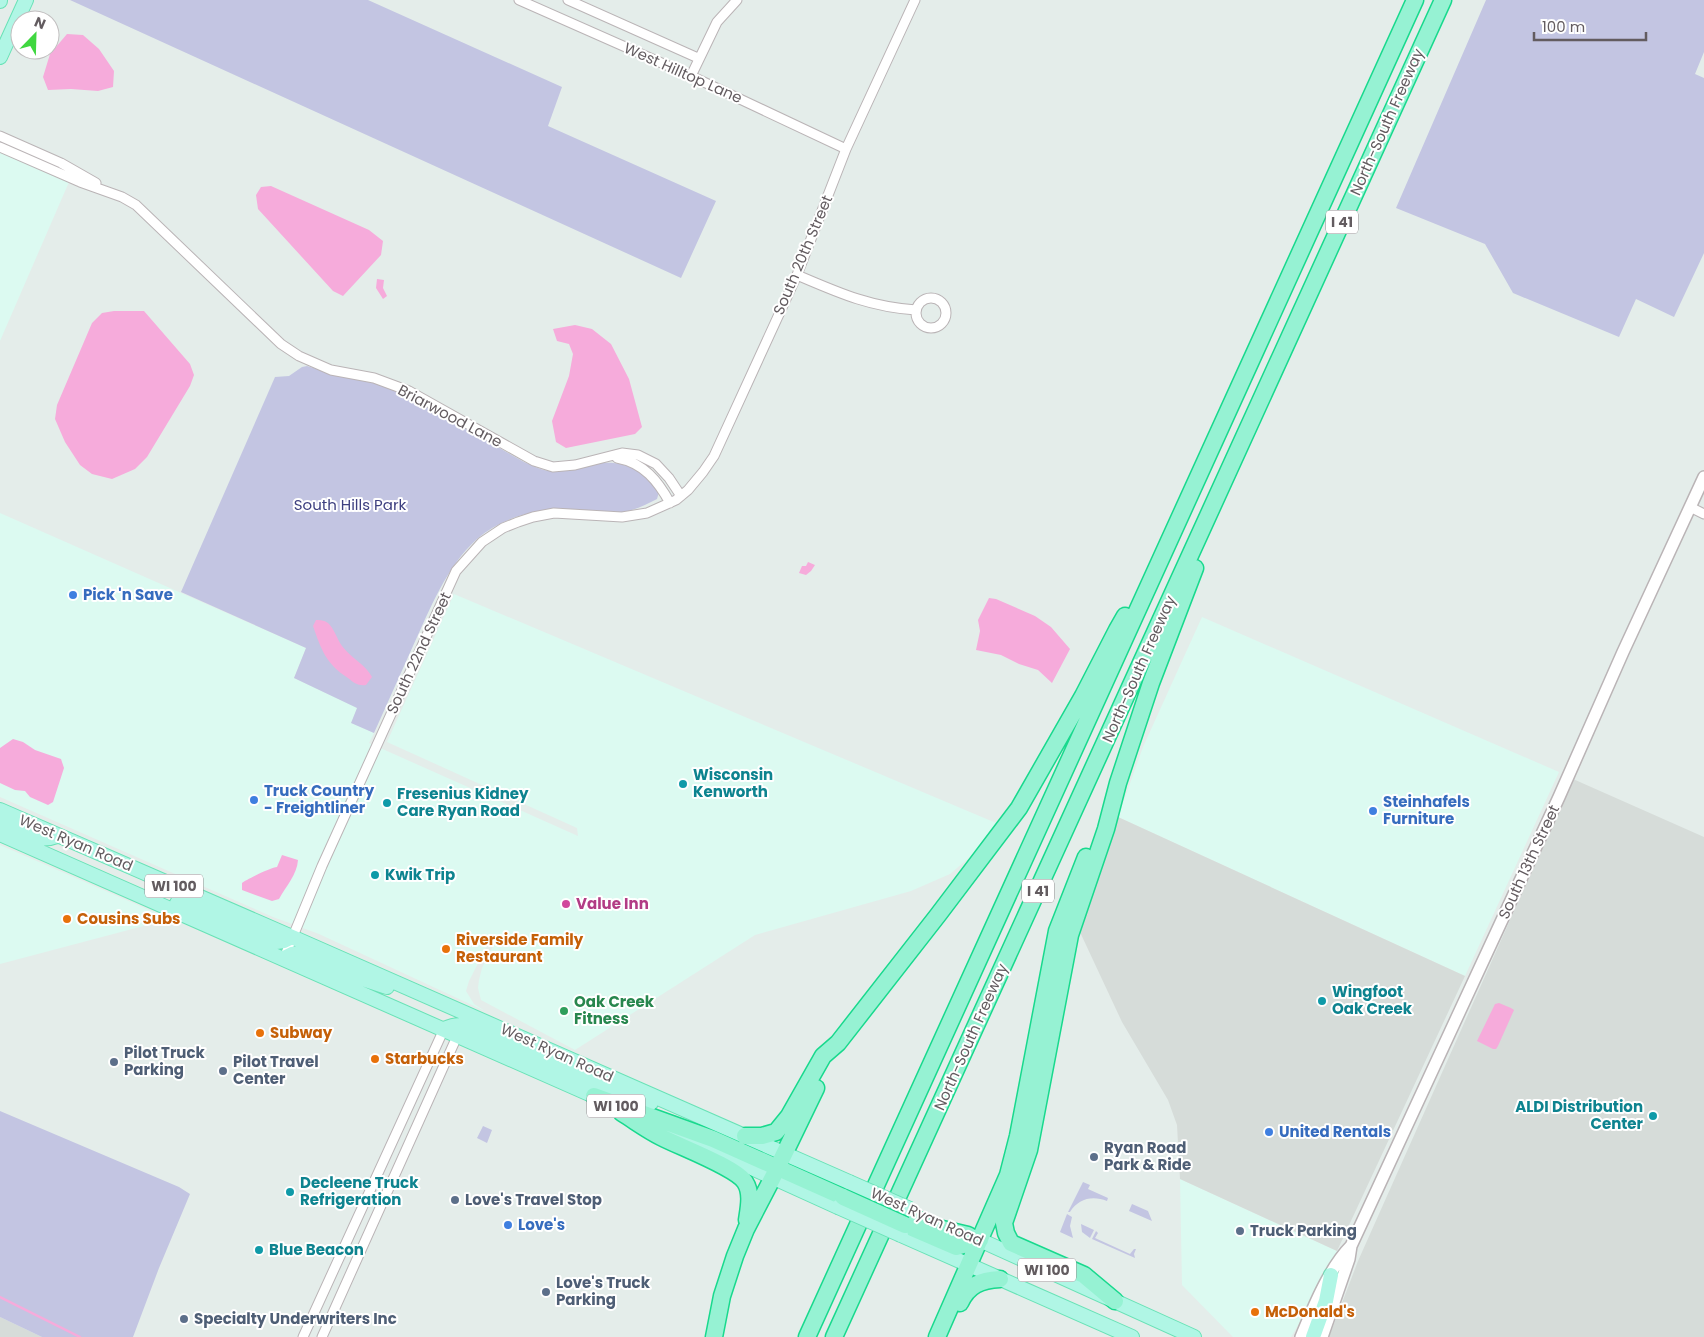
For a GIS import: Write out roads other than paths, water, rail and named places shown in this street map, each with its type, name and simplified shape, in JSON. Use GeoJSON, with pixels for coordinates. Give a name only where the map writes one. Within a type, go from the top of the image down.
{"type":"FeatureCollection","features":[{"type":"Feature","properties":{"kind":"highway","name":"North-South Freeway"},"geometry":{"type":"LineString","coordinates":[[808,1337],[1415,0]]}},
{"type":"Feature","properties":{"kind":"highway","name":"North-South Freeway"},"geometry":{"type":"LineString","coordinates":[[834,1337],[1442,0]]}},
{"type":"Feature","properties":{"kind":"highway"},"geometry":{"type":"LineString","coordinates":[[1114,1301],[1084,1275],[1011,1243],[1004,1223],[1029,1150],[1070,935],[1106,829],[1118,783],[1151,683],[1241,444]]}},
{"type":"Feature","properties":{"kind":"highway"},"geometry":{"type":"LineString","coordinates":[[745,1136],[762,1136],[776,1132],[789,1116],[823,1056],[838,1043],[1019,808],[1079,704],[1116,630],[1161,559]]}},
{"type":"Feature","properties":{"kind":"highway"},"geometry":{"type":"LineString","coordinates":[[937,1337],[969,1265],[974,1238],[1008,1176],[1016,1144],[1057,931],[1099,824],[1118,783]]}},
{"type":"Feature","properties":{"kind":"highway"},"geometry":{"type":"LineString","coordinates":[[714,1337],[722,1296],[746,1229],[778,1172],[811,1097],[838,1043]]}},
{"type":"Feature","properties":{"kind":"highway"},"geometry":{"type":"LineString","coordinates":[[594,1096],[713,1139],[778,1172],[797,1166],[802,1168],[844,1194],[906,1221],[934,1226],[974,1238]]}},
{"type":"Feature","properties":{"kind":"highway"},"geometry":{"type":"LineString","coordinates":[[594,1096],[660,1137],[733,1171],[744,1180],[748,1188],[750,1204],[746,1229]]}},
{"type":"Feature","properties":{"kind":"highway"},"geometry":{"type":"LineString","coordinates":[[944,1337],[968,1290],[982,1282],[1000,1279]]}},
{"type":"Feature","properties":{"kind":"main road"},"geometry":{"type":"LineString","coordinates":[[0,57],[26,0]]}},
{"type":"Feature","properties":{"kind":"main road","name":"West Ryan Road"},"geometry":{"type":"LineString","coordinates":[[0,810],[424,995],[460,1024],[594,1096]]}},
{"type":"Feature","properties":{"kind":"main road"},"geometry":{"type":"LineString","coordinates":[[0,822],[36,838],[48,839],[57,836]]}},
{"type":"Feature","properties":{"kind":"main road","name":"West Ryan Road"},"geometry":{"type":"LineString","coordinates":[[0,834],[444,1029]]}},
{"type":"Feature","properties":{"kind":"main road"},"geometry":{"type":"LineString","coordinates":[[48,855],[55,850],[66,848],[98,862],[127,871],[148,874]]}},
{"type":"Feature","properties":{"kind":"main road"},"geometry":{"type":"LineString","coordinates":[[132,892],[156,896],[203,911],[276,942],[292,937]]}},
{"type":"Feature","properties":{"kind":"main road"},"geometry":{"type":"LineString","coordinates":[[284,958],[299,953],[357,977],[407,993],[424,995]]}},
{"type":"Feature","properties":{"kind":"main road"},"geometry":{"type":"LineString","coordinates":[[444,1029],[460,1024]]}},
{"type":"Feature","properties":{"kind":"main road","name":"West Ryan Road"},"geometry":{"type":"LineString","coordinates":[[460,1024],[702,1117],[785,1153],[844,1194]]}},
{"type":"Feature","properties":{"kind":"main road","name":"West Ryan Road"},"geometry":{"type":"LineString","coordinates":[[906,1221],[969,1265],[1132,1337]]}},
{"type":"Feature","properties":{"kind":"main road","name":"West Ryan Road"},"geometry":{"type":"LineString","coordinates":[[974,1238],[1194,1337]]}},
{"type":"Feature","properties":{"kind":"main road"},"geometry":{"type":"LineString","coordinates":[[1313,1337],[1326,1301],[1331,1276]]}},
{"type":"Feature","properties":{"kind":"street","name":"West Hilltop Lane"},"geometry":{"type":"LineString","coordinates":[[518,0],[691,76],[846,149]]}},
{"type":"Feature","properties":{"kind":"street","name":"West Hilltop Lane"},"geometry":{"type":"LineString","coordinates":[[568,0],[698,58]]}},
{"type":"Feature","properties":{"kind":"street"},"geometry":{"type":"LineString","coordinates":[[691,76],[698,58],[717,22],[737,0]]}},
{"type":"Feature","properties":{"kind":"street","name":"South 20th Street"},"geometry":{"type":"LineString","coordinates":[[676,500],[703,472],[714,456],[797,275],[846,149],[915,0]]}},
{"type":"Feature","properties":{"kind":"street","name":"Briarwood Lane"},"geometry":{"type":"LineString","coordinates":[[0,136],[61,163],[136,205],[281,344],[300,356],[331,370],[374,378],[409,391],[534,462],[553,466],[575,465],[622,453],[638,455],[656,464],[669,478],[676,500]]}},
{"type":"Feature","properties":{"kind":"street","name":"Briarwood Lane"},"geometry":{"type":"LineString","coordinates":[[0,147],[80,182],[111,192]]}},
{"type":"Feature","properties":{"kind":"street"},"geometry":{"type":"LineString","coordinates":[[797,275],[863,302],[916,310]]}},
{"type":"Feature","properties":{"kind":"street","name":"South 13th Street"},"geometry":{"type":"LineString","coordinates":[[1322,1337],[1349,1259],[1351,1246],[1559,797],[1623,652],[1704,477]]}},
{"type":"Feature","properties":{"kind":"street","name":"South 22nd Street"},"geometry":{"type":"LineString","coordinates":[[284,958],[378,743],[456,571],[462,563],[482,542],[510,525],[532,517],[560,513],[622,518],[647,513],[676,500]]}},
{"type":"Feature","properties":{"kind":"street"},"geometry":{"type":"LineString","coordinates":[[1690,508],[1704,514]]}},
{"type":"Feature","properties":{"kind":"street"},"geometry":{"type":"LineString","coordinates":[[322,1337],[460,1024]]}},
{"type":"Feature","properties":{"kind":"street"},"geometry":{"type":"LineString","coordinates":[[304,1337],[444,1029]]}},
{"type":"Feature","properties":{"kind":"street","name":"South 13th Street"},"geometry":{"type":"LineString","coordinates":[[1300,1337],[1342,1255],[1351,1246]]}},
{"type":"Feature","properties":{"kind":"waterway"},"geometry":{"type":"LineString","coordinates":[[0,1297],[80,1337]]}},
{"type":"Feature","properties":{"kind":"place","name":"Pick 'n Save"},"geometry":{"type":"Point","coordinates":[73,595]}},
{"type":"Feature","properties":{"kind":"place","name":"Wisconsin Kenworth"},"geometry":{"type":"Point","coordinates":[683,784]}},
{"type":"Feature","properties":{"kind":"place","name":"Truck Country - Freightliner"},"geometry":{"type":"Point","coordinates":[254,800]}},
{"type":"Feature","properties":{"kind":"place","name":"Fresenius Kidney Care Ryan Road"},"geometry":{"type":"Point","coordinates":[387,803]}},
{"type":"Feature","properties":{"kind":"place","name":"Steinhafels Furniture"},"geometry":{"type":"Point","coordinates":[1373,811]}},
{"type":"Feature","properties":{"kind":"place","name":"Kwik Trip"},"geometry":{"type":"Point","coordinates":[375,875]}},
{"type":"Feature","properties":{"kind":"place","name":"Value Inn"},"geometry":{"type":"Point","coordinates":[566,904]}},
{"type":"Feature","properties":{"kind":"place","name":"Cousins Subs"},"geometry":{"type":"Point","coordinates":[67,919]}},
{"type":"Feature","properties":{"kind":"place","name":"Riverside Family Restaurant"},"geometry":{"type":"Point","coordinates":[446,949]}},
{"type":"Feature","properties":{"kind":"place","name":"Wingfoot Oak Creek"},"geometry":{"type":"Point","coordinates":[1322,1001]}},
{"type":"Feature","properties":{"kind":"place","name":"Oak Creek Fitness"},"geometry":{"type":"Point","coordinates":[564,1011]}},
{"type":"Feature","properties":{"kind":"place","name":"Subway"},"geometry":{"type":"Point","coordinates":[260,1033]}},
{"type":"Feature","properties":{"kind":"place","name":"Starbucks"},"geometry":{"type":"Point","coordinates":[375,1059]}},
{"type":"Feature","properties":{"kind":"place","name":"Pilot Truck Parking"},"geometry":{"type":"Point","coordinates":[114,1062]}},
{"type":"Feature","properties":{"kind":"place","name":"Pilot Travel Center"},"geometry":{"type":"Point","coordinates":[223,1071]}},
{"type":"Feature","properties":{"kind":"place","name":"ALDI Distribution Center"},"geometry":{"type":"Point","coordinates":[1653,1116]}},
{"type":"Feature","properties":{"kind":"place","name":"United Rentals"},"geometry":{"type":"Point","coordinates":[1269,1132]}},
{"type":"Feature","properties":{"kind":"place","name":"Ryan Road Park & Ride"},"geometry":{"type":"Point","coordinates":[1094,1157]}},
{"type":"Feature","properties":{"kind":"place","name":"Decleene Truck Refrigeration"},"geometry":{"type":"Point","coordinates":[290,1192]}},
{"type":"Feature","properties":{"kind":"place","name":"Love's Travel Stop"},"geometry":{"type":"Point","coordinates":[455,1200]}},
{"type":"Feature","properties":{"kind":"place","name":"Love's"},"geometry":{"type":"Point","coordinates":[508,1225]}},
{"type":"Feature","properties":{"kind":"place","name":"Truck Parking"},"geometry":{"type":"Point","coordinates":[1240,1231]}},
{"type":"Feature","properties":{"kind":"place","name":"Blue Beacon"},"geometry":{"type":"Point","coordinates":[259,1250]}},
{"type":"Feature","properties":{"kind":"place","name":"Love's Truck Parking"},"geometry":{"type":"Point","coordinates":[546,1292]}},
{"type":"Feature","properties":{"kind":"place","name":"McDonald's"},"geometry":{"type":"Point","coordinates":[1255,1312]}},
{"type":"Feature","properties":{"kind":"place","name":"Specialty Underwriters Inc"},"geometry":{"type":"Point","coordinates":[184,1319]}},
{"type":"Feature","properties":{"kind":"park label","name":"South Hills Park"},"geometry":{"type":"Point","coordinates":[350,505]}}]}
